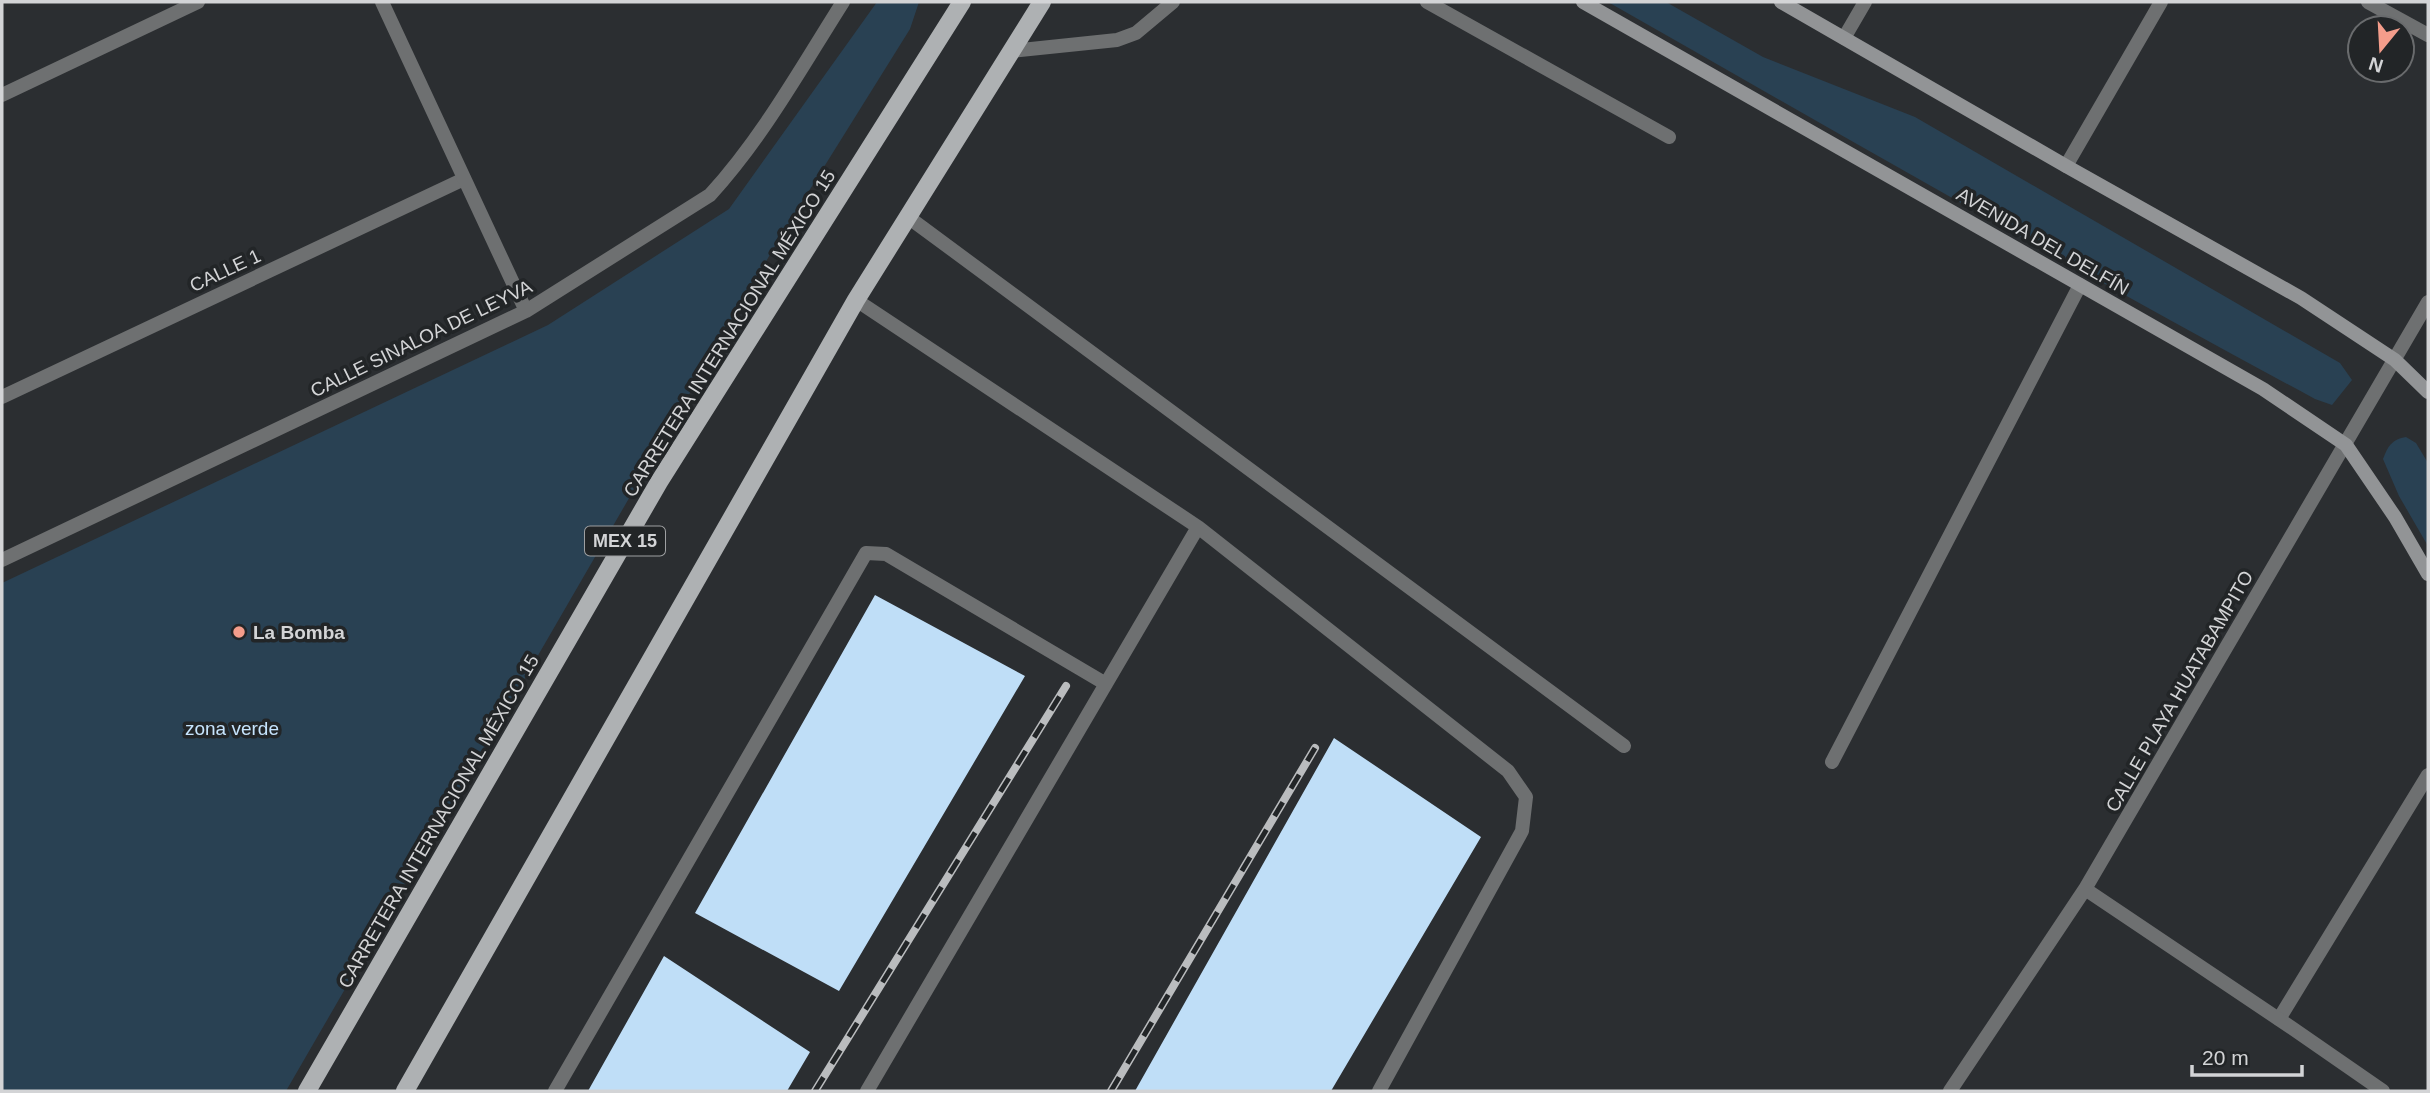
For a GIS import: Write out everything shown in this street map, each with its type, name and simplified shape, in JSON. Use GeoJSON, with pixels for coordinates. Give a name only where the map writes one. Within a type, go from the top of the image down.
{"type":"FeatureCollection","features":[{"type":"Feature","properties":{"kind":"main road","name":"CARRETERA INTERNACIONAL MÉXICO 15"},"geometry":{"type":"LineString","coordinates":[[307,1091],[659,482],[962,2]]}},
{"type":"Feature","properties":{"kind":"main road"},"geometry":{"type":"LineString","coordinates":[[405,1091],[856,300],[1042,2]]}},
{"type":"Feature","properties":{"kind":"street"},"geometry":{"type":"LineString","coordinates":[[2,95],[198,2]]}},
{"type":"Feature","properties":{"kind":"street"},"geometry":{"type":"LineString","coordinates":[[382,2],[526,311]]}},
{"type":"Feature","properties":{"kind":"street","name":"CALLE SINALOA DE LEYVA"},"geometry":{"type":"LineString","coordinates":[[2,560],[526,311],[710,195],[734,169],[758,136],[843,2]]}},
{"type":"Feature","properties":{"kind":"street"},"geometry":{"type":"LineString","coordinates":[[1011,51],[1117,40],[1136,33],[1173,2]]}},
{"type":"Feature","properties":{"kind":"street"},"geometry":{"type":"LineString","coordinates":[[1427,2],[1669,137]]}},
{"type":"Feature","properties":{"kind":"street","name":"AVENIDA DEL DELFÍN"},"geometry":{"type":"LineString","coordinates":[[1583,2],[2263,389],[2346,445],[2395,517],[2428,574]]}},
{"type":"Feature","properties":{"kind":"street"},"geometry":{"type":"LineString","coordinates":[[1780,2],[2301,298],[2395,360],[2428,392]]}},
{"type":"Feature","properties":{"kind":"street"},"geometry":{"type":"LineString","coordinates":[[1844,38],[1865,2]]}},
{"type":"Feature","properties":{"kind":"street"},"geometry":{"type":"LineString","coordinates":[[2066,166],[2161,2]]}},
{"type":"Feature","properties":{"kind":"street"},"geometry":{"type":"LineString","coordinates":[[2368,2],[2428,36]]}},
{"type":"Feature","properties":{"kind":"street","name":"CALLE 1"},"geometry":{"type":"LineString","coordinates":[[2,397],[464,178]]}},
{"type":"Feature","properties":{"kind":"street"},"geometry":{"type":"LineString","coordinates":[[908,217],[1624,746]]}},
{"type":"Feature","properties":{"kind":"street"},"geometry":{"type":"LineString","coordinates":[[1832,762],[2080,285]]}},
{"type":"Feature","properties":{"kind":"street"},"geometry":{"type":"LineString","coordinates":[[856,300],[1198,527],[1508,771],[1526,797],[1522,831],[1379,1091]]}},
{"type":"Feature","properties":{"kind":"street","name":"CALLE PLAYA HUATABAMPITO"},"geometry":{"type":"LineString","coordinates":[[1950,1091],[2085,889],[2428,302]]}},
{"type":"Feature","properties":{"kind":"street"},"geometry":{"type":"LineString","coordinates":[[867,1091],[1198,527]]}},
{"type":"Feature","properties":{"kind":"street"},"geometry":{"type":"LineString","coordinates":[[555,1091],[866,553],[886,554],[1106,684]]}},
{"type":"Feature","properties":{"kind":"street"},"geometry":{"type":"LineString","coordinates":[[2279,1019],[2428,775]]}},
{"type":"Feature","properties":{"kind":"street"},"geometry":{"type":"LineString","coordinates":[[2085,889],[2383,1091]]}},
{"type":"Feature","properties":{"kind":"green space","name":"zona verde"},"geometry":{"type":"Polygon","coordinates":[[[877,2],[919,2],[910,29],[779,239],[286,1091],[2,1091],[2,583],[548,325],[729,209],[877,2]]]}},
{"type":"Feature","properties":{"kind":"green space"},"geometry":{"type":"Polygon","coordinates":[[[1608,2],[1666,2],[1763,57],[1915,117],[2340,363],[2352,380],[2332,405],[2315,399],[1608,2]]]}},
{"type":"Feature","properties":{"kind":"green space"},"geometry":{"type":"Polygon","coordinates":[[[2406,437],[2416,443],[2428,463],[2428,546],[2399,496],[2383,459],[2391,444],[2406,437]]]}},
{"type":"Feature","properties":{"kind":"building"},"geometry":{"type":"Polygon","coordinates":[[[875,595],[1025,676],[839,991],[695,913],[875,595]]]}},
{"type":"Feature","properties":{"kind":"building"},"geometry":{"type":"Polygon","coordinates":[[[1334,738],[1481,837],[1331,1091],[1135,1091],[1334,738]]]}},
{"type":"Feature","properties":{"kind":"building"},"geometry":{"type":"Polygon","coordinates":[[[664,956],[810,1052],[787,1091],[588,1091],[664,956]]]}},
{"type":"Feature","properties":{"kind":"railway"},"geometry":{"type":"LineString","coordinates":[[815,1091],[1066,686]]}},
{"type":"Feature","properties":{"kind":"railway"},"geometry":{"type":"LineString","coordinates":[[1111,1091],[1315,748]]}},
{"type":"Feature","properties":{"kind":"place","name":"La Bomba"},"geometry":{"type":"Point","coordinates":[239,632]}}]}
